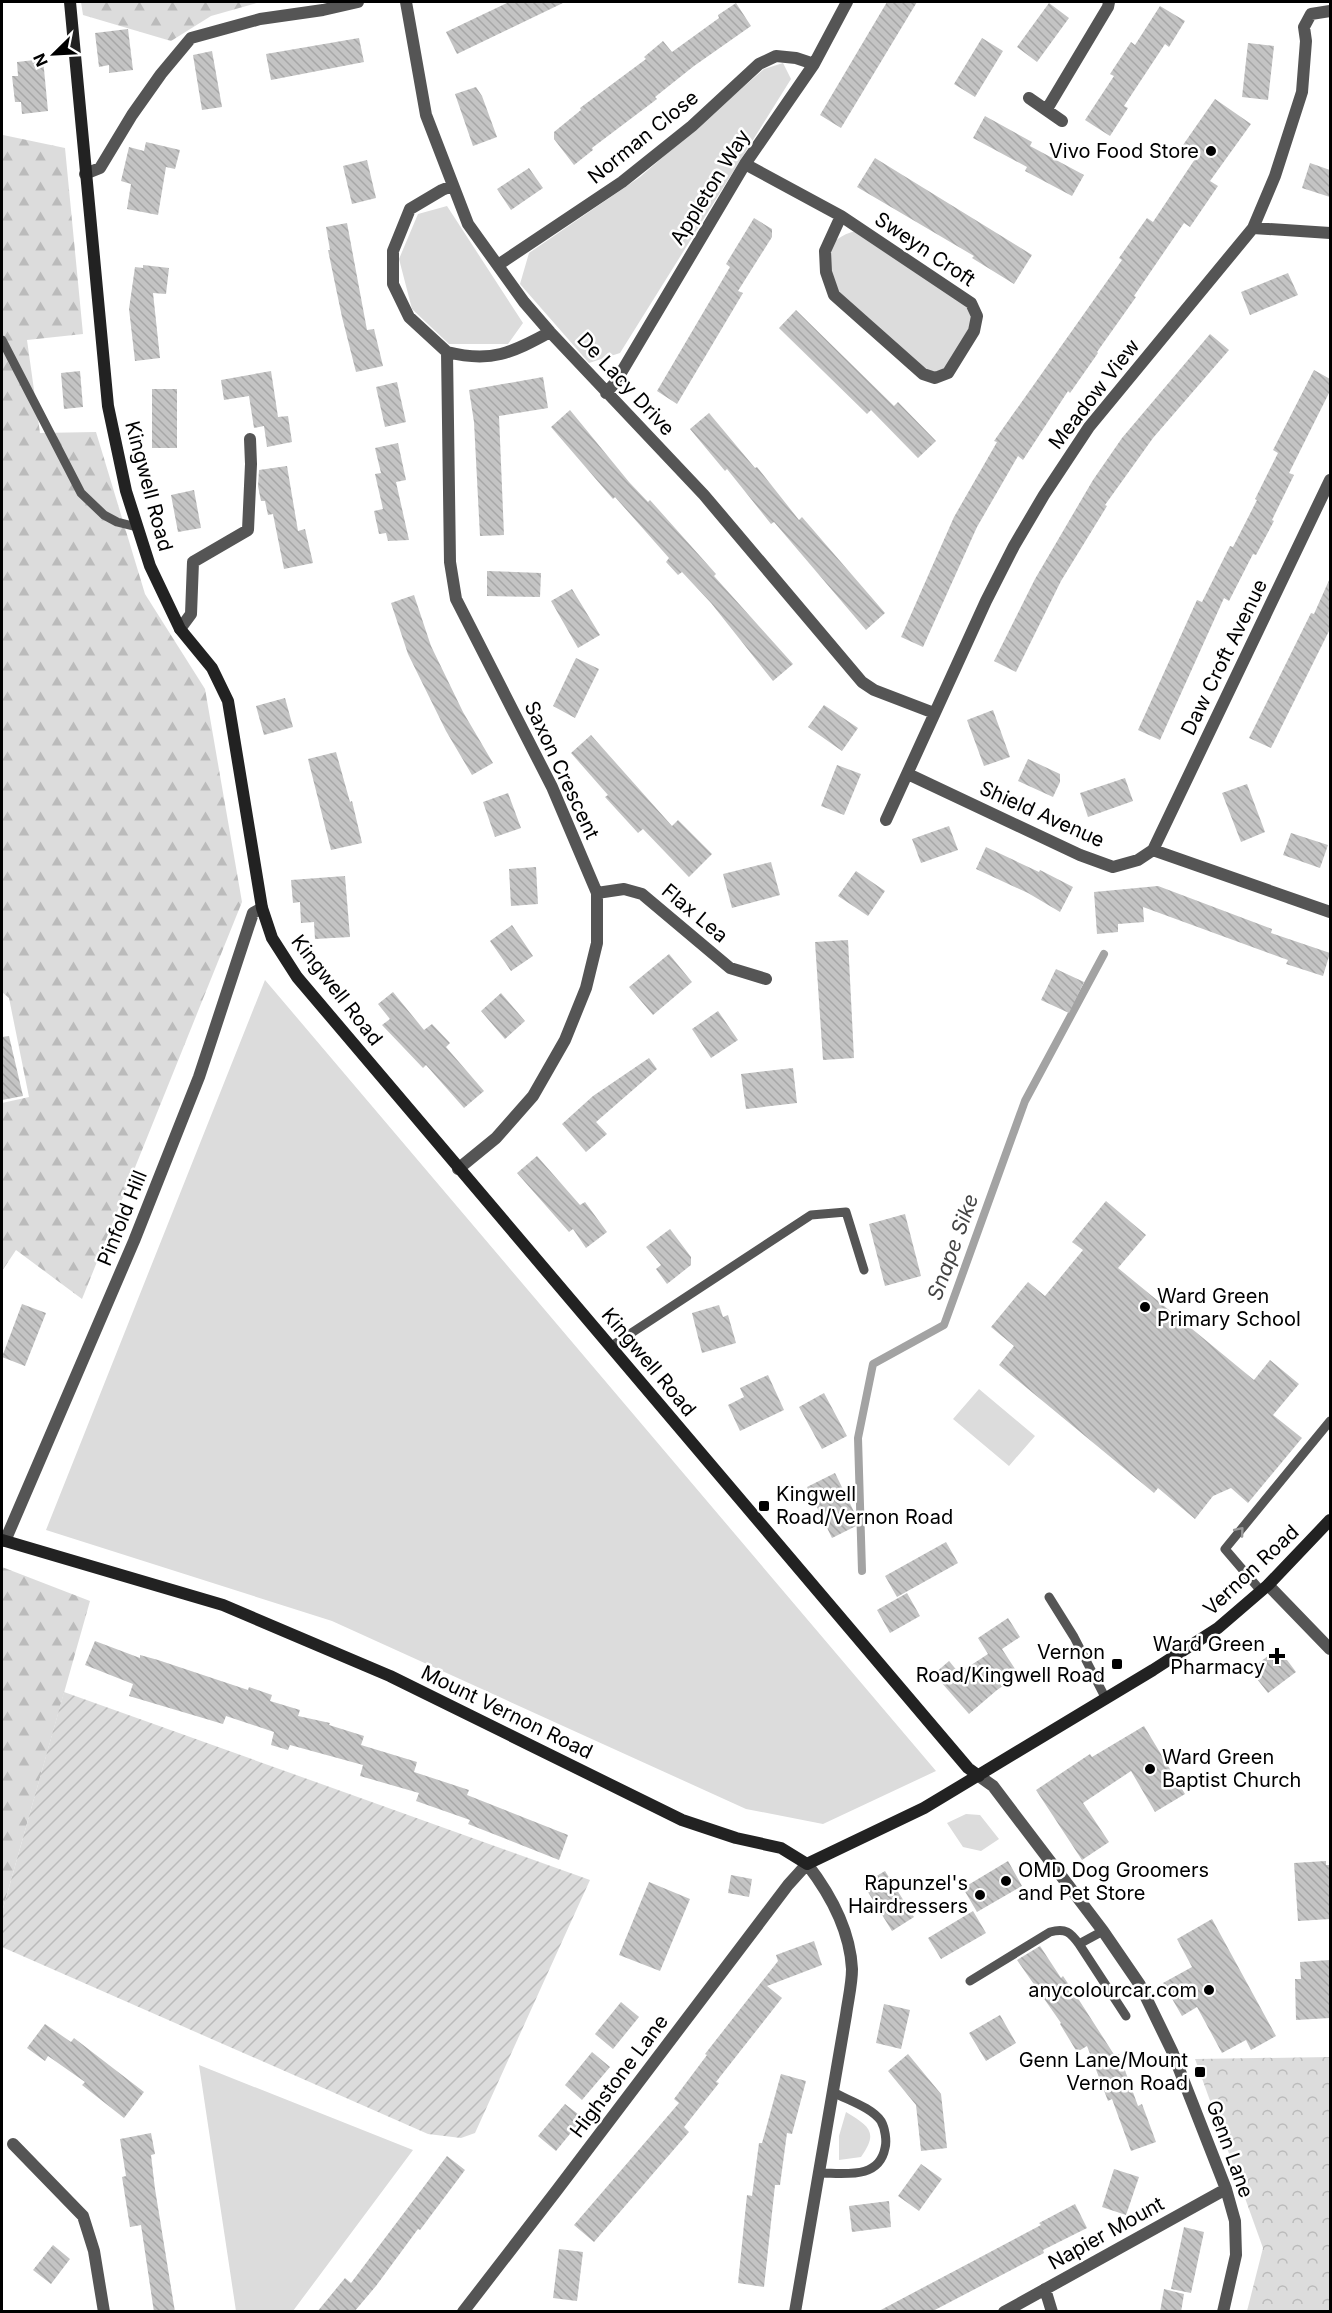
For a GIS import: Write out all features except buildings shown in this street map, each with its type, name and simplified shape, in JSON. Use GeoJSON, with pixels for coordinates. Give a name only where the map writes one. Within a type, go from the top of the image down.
{"type":"FeatureCollection","features":[{"type":"Feature","properties":{"kind":"street","name":"Kingwell Road"},"geometry":{"type":"LineString","coordinates":[[70,2],[108,406],[126,491],[150,566],[180,629],[212,668],[228,701],[262,908],[272,938],[297,977],[458,1169],[960,1759],[979,1776]]}},
{"type":"Feature","properties":{"kind":"street"},"geometry":{"type":"LineString","coordinates":[[85,174],[100,168],[132,115],[191,38],[260,19],[323,10],[358,2]]}},
{"type":"Feature","properties":{"kind":"street","name":"De Lacy Drive"},"geometry":{"type":"LineString","coordinates":[[406,2],[426,115],[468,224],[498,265],[550,332],[704,495],[862,682],[874,690],[934,713]]}},
{"type":"Feature","properties":{"kind":"street","name":"Appleton Way"},"geometry":{"type":"LineString","coordinates":[[606,393],[615,383],[745,164],[814,64],[847,2]]}},
{"type":"Feature","properties":{"kind":"street"},"geometry":{"type":"LineString","coordinates":[[1047,109],[1109,2]]}},
{"type":"Feature","properties":{"kind":"street","name":"Meadow View"},"geometry":{"type":"LineString","coordinates":[[886,820],[1014,546],[1044,495],[1089,427],[1253,228],[1275,176],[1302,92],[1306,41],[1304,27],[1311,14],[1330,10]]}},
{"type":"Feature","properties":{"kind":"street","name":"Norman Close"},"geometry":{"type":"LineString","coordinates":[[498,265],[622,182],[692,126],[759,64],[776,56],[796,58],[814,64]]}},
{"type":"Feature","properties":{"kind":"street"},"geometry":{"type":"LineString","coordinates":[[1029,98],[1062,121]]}},
{"type":"Feature","properties":{"kind":"street","name":"Sweyn Croft"},"geometry":{"type":"LineString","coordinates":[[745,164],[841,216],[971,303],[977,316],[974,331],[948,373],[935,378],[923,374],[834,295],[826,272],[825,251],[841,216]]}},
{"type":"Feature","properties":{"kind":"street"},"geometry":{"type":"LineString","coordinates":[[453,186],[410,209],[393,251],[393,284],[409,317],[447,352],[466,357],[490,357],[515,351],[550,332]]}},
{"type":"Feature","properties":{"kind":"street"},"geometry":{"type":"LineString","coordinates":[[1253,228],[1330,233]]}},
{"type":"Feature","properties":{"kind":"street","name":"Saxon Crescent"},"geometry":{"type":"LineString","coordinates":[[447,352],[450,562],[456,599],[552,787],[597,892],[597,943],[586,988],[565,1040],[534,1096],[495,1138],[458,1169]]}},
{"type":"Feature","properties":{"kind":"street"},"geometry":{"type":"LineString","coordinates":[[180,629],[191,614],[193,562],[248,530],[250,439]]}},
{"type":"Feature","properties":{"kind":"street","name":"Daw Croft Avenue"},"geometry":{"type":"LineString","coordinates":[[1153,850],[1330,480]]}},
{"type":"Feature","properties":{"kind":"street","name":"Shield Avenue"},"geometry":{"type":"LineString","coordinates":[[908,774],[1080,855],[1113,867],[1138,861],[1153,850]]}},
{"type":"Feature","properties":{"kind":"street"},"geometry":{"type":"LineString","coordinates":[[1153,850],[1330,912]]}},
{"type":"Feature","properties":{"kind":"street","name":"Flax Lea"},"geometry":{"type":"LineString","coordinates":[[597,892],[624,889],[642,894],[730,968],[766,979]]}},
{"type":"Feature","properties":{"kind":"street","name":"Pinfold Hill"},"geometry":{"type":"LineString","coordinates":[[3,1540],[134,1241],[199,1077],[253,913],[262,908]]}},
{"type":"Feature","properties":{"kind":"street","name":"Vernon Road"},"geometry":{"type":"LineString","coordinates":[[979,1776],[1218,1628],[1265,1588],[1330,1520]]}},
{"type":"Feature","properties":{"kind":"street","name":"Mount Vernon Road"},"geometry":{"type":"LineString","coordinates":[[3,1540],[223,1605],[390,1676],[682,1820],[736,1838],[781,1848],[807,1864]]}},
{"type":"Feature","properties":{"kind":"street"},"geometry":{"type":"LineString","coordinates":[[1265,1588],[1330,1649]]}},
{"type":"Feature","properties":{"kind":"street"},"geometry":{"type":"LineString","coordinates":[[795,2312],[852,1969],[846,1933],[828,1891],[807,1864],[924,1808],[979,1776]]}},
{"type":"Feature","properties":{"kind":"street","name":"Genn Lane"},"geometry":{"type":"LineString","coordinates":[[979,1776],[993,1786],[1103,1930],[1140,1985],[1172,2051],[1226,2189],[1235,2221],[1236,2255],[1222,2312]]}},
{"type":"Feature","properties":{"kind":"street","name":"Highstone Lane"},"geometry":{"type":"LineString","coordinates":[[462,2312],[788,1885],[807,1864]]}},
{"type":"Feature","properties":{"kind":"street"},"geometry":{"type":"LineString","coordinates":[[13,2144],[83,2216],[94,2250],[104,2312]]}},
{"type":"Feature","properties":{"kind":"street","name":"Napier Mount"},"geometry":{"type":"LineString","coordinates":[[1004,2312],[1226,2189]]}},
{"type":"Feature","properties":{"kind":"street"},"geometry":{"type":"LineString","coordinates":[[1045,2289],[1052,2312]]}},
{"type":"Feature","properties":{"kind":"lane"},"geometry":{"type":"LineString","coordinates":[[2,340],[81,494],[104,515],[117,522],[137,527]]}},
{"type":"Feature","properties":{"kind":"lane"},"geometry":{"type":"LineString","coordinates":[[610,1347],[810,1215],[846,1212],[864,1270]]}},
{"type":"Feature","properties":{"kind":"lane"},"geometry":{"type":"LineString","coordinates":[[1265,1588],[1225,1549],[1330,1421]]}},
{"type":"Feature","properties":{"kind":"lane"},"geometry":{"type":"LineString","coordinates":[[1049,1597],[1074,1637],[1106,1698]]}},
{"type":"Feature","properties":{"kind":"lane"},"geometry":{"type":"LineString","coordinates":[[969,1981],[1050,1932],[1061,1929],[1071,1932],[1126,2016]]}},
{"type":"Feature","properties":{"kind":"lane"},"geometry":{"type":"LineString","coordinates":[[1079,1944],[1103,1930]]}},
{"type":"Feature","properties":{"kind":"lane"},"geometry":{"type":"LineString","coordinates":[[819,2173],[858,2174],[874,2169],[883,2159],[887,2141],[881,2121],[866,2109],[833,2092]]}},
{"type":"Feature","properties":{"kind":"green space"},"geometry":{"type":"Polygon","coordinates":[[[81,2],[260,2],[211,16],[171,41],[83,15],[81,2]]]}},
{"type":"Feature","properties":{"kind":"green space"},"geometry":{"type":"Polygon","coordinates":[[[783,63],[791,79],[620,353],[589,363],[520,284],[529,253],[640,177],[764,69],[783,63]]]}},
{"type":"Feature","properties":{"kind":"green space"},"geometry":{"type":"Polygon","coordinates":[[[2,125],[3,135],[65,148],[83,334],[27,340],[40,433],[96,432],[145,594],[205,689],[242,902],[82,1299],[16,1250],[2,1271],[2,1103],[29,1097],[9,998],[2,992],[2,125]]]}},
{"type":"Feature","properties":{"kind":"green space"},"geometry":{"type":"Polygon","coordinates":[[[447,206],[523,323],[508,344],[449,344],[412,309],[399,259],[418,214],[447,206]]]}},
{"type":"Feature","properties":{"kind":"green space"},"geometry":{"type":"Polygon","coordinates":[[[862,230],[971,303],[977,316],[948,373],[935,378],[834,295],[825,251],[841,237],[862,230]]]}},
{"type":"Feature","properties":{"kind":"green space"},"geometry":{"type":"Polygon","coordinates":[[[265,980],[936,1771],[823,1824],[746,1809],[332,1621],[46,1530],[265,980]]]}},
{"type":"Feature","properties":{"kind":"green space"},"geometry":{"type":"Polygon","coordinates":[[[979,1389],[1035,1436],[1009,1466],[953,1419],[979,1389]]]}},
{"type":"Feature","properties":{"kind":"green space"},"geometry":{"type":"Polygon","coordinates":[[[2,1567],[90,1601],[2,1912],[2,1567]]]}},
{"type":"Feature","properties":{"kind":"green space"},"geometry":{"type":"Polygon","coordinates":[[[64,1692],[590,1880],[475,2133],[461,2138],[428,2134],[2,1947],[2,1912],[64,1692]]]}},
{"type":"Feature","properties":{"kind":"green space"},"geometry":{"type":"Polygon","coordinates":[[[966,1814],[980,1815],[999,1839],[981,1851],[963,1847],[947,1823],[966,1814]]]}},
{"type":"Feature","properties":{"kind":"green space"},"geometry":{"type":"Polygon","coordinates":[[[1330,2057],[1330,2311],[1247,2311],[1263,2248],[1195,2059],[1330,2057]]]}},
{"type":"Feature","properties":{"kind":"green space"},"geometry":{"type":"Polygon","coordinates":[[[199,2065],[413,2150],[293,2311],[236,2311],[199,2065]]]}},
{"type":"Feature","properties":{"kind":"green space"},"geometry":{"type":"Polygon","coordinates":[[[846,2112],[861,2121],[869,2130],[870,2135],[861,2157],[839,2160],[839,2136],[846,2112]]]}},
{"type":"Feature","properties":{"kind":"waterway","name":"Snape Sike"},"geometry":{"type":"LineString","coordinates":[[862,1571],[858,1438],[873,1364],[944,1325],[1025,1101],[1104,954]]}},
{"type":"Feature","properties":{"kind":"place","name":"Vivo Food Store"},"geometry":{"type":"Point","coordinates":[1211,151]}},
{"type":"Feature","properties":{"kind":"place","name":"Ward Green Primary School"},"geometry":{"type":"Point","coordinates":[1145,1307]}},
{"type":"Feature","properties":{"kind":"place","name":"Kingwell Road/Vernon Road"},"geometry":{"type":"Point","coordinates":[764,1506]}},
{"type":"Feature","properties":{"kind":"place","name":"Ward Green Pharmacy"},"geometry":{"type":"Point","coordinates":[1277,1656]}},
{"type":"Feature","properties":{"kind":"place","name":"Vernon Road/Kingwell Road"},"geometry":{"type":"Point","coordinates":[1117,1664]}},
{"type":"Feature","properties":{"kind":"place","name":"Ward Green Baptist Church"},"geometry":{"type":"Point","coordinates":[1150,1769]}},
{"type":"Feature","properties":{"kind":"place","name":"OMD Dog Groomers and Pet Store"},"geometry":{"type":"Point","coordinates":[1006,1881]}},
{"type":"Feature","properties":{"kind":"place","name":"Rapunzel's Hairdressers"},"geometry":{"type":"Point","coordinates":[980,1895]}},
{"type":"Feature","properties":{"kind":"place","name":"anycolourcar.com"},"geometry":{"type":"Point","coordinates":[1209,1990]}},
{"type":"Feature","properties":{"kind":"place","name":"Genn Lane/Mount Vernon Road"},"geometry":{"type":"Point","coordinates":[1200,2072]}}]}
